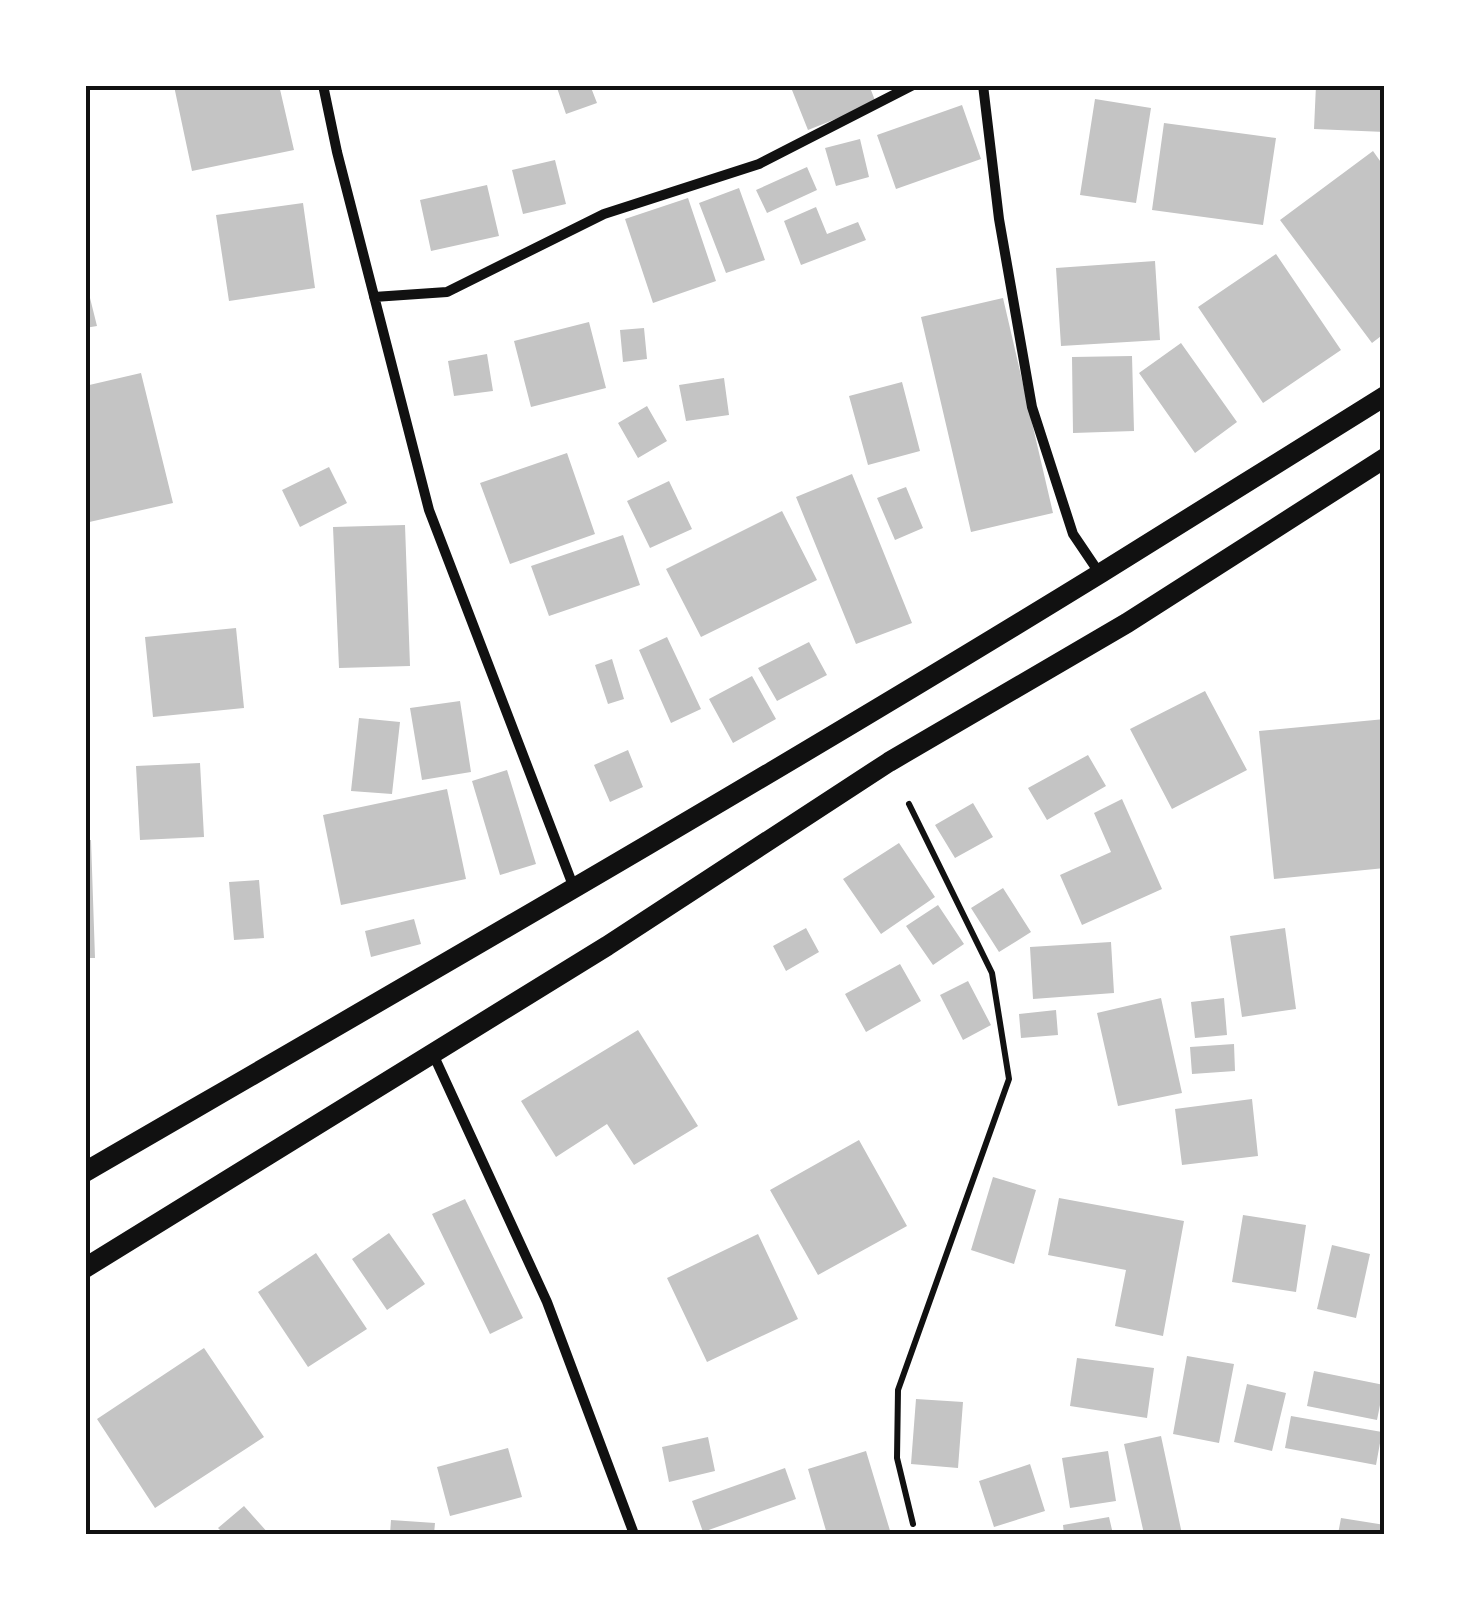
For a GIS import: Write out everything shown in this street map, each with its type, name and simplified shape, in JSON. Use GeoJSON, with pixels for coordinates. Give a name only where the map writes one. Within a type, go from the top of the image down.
{"type":"FeatureCollection","features":[{"type":"Feature","properties":{"kind":"main road"},"geometry":{"type":"LineString","coordinates":[[85,1172],[574,888],[1100,574],[1385,396]]}},
{"type":"Feature","properties":{"kind":"main road"},"geometry":{"type":"LineString","coordinates":[[85,1268],[607,946],[889,762],[1126,623],[1385,458]]}},
{"type":"Feature","properties":{"kind":"street"},"geometry":{"type":"LineString","coordinates":[[323,85],[429,510],[574,888]]}},
{"type":"Feature","properties":{"kind":"street"},"geometry":{"type":"LineString","coordinates":[[374,297],[447,292],[604,214],[758,164],[913,85]]}},
{"type":"Feature","properties":{"kind":"street"},"geometry":{"type":"LineString","coordinates":[[984,85],[999,219],[1032,406],[1072,534],[1100,574]]}},
{"type":"Feature","properties":{"kind":"street"},"geometry":{"type":"LineString","coordinates":[[433,1054],[548,1302],[634,1534]]}},
{"type":"Feature","properties":{"kind":"path"},"geometry":{"type":"LineString","coordinates":[[889,762],[992,973],[1009,1079],[898,1390],[898,1458],[913,1524]]}},
{"type":"Feature","properties":{"kind":"building"},"geometry":{"type":"Polygon","coordinates":[[[279,85],[294,150],[192,171],[174,86],[279,85]]]}},
{"type":"Feature","properties":{"kind":"building"},"geometry":{"type":"Polygon","coordinates":[[[556,85],[590,85],[597,103],[566,114],[556,85]]]}},
{"type":"Feature","properties":{"kind":"building"},"geometry":{"type":"Polygon","coordinates":[[[790,85],[869,85],[876,103],[808,130],[790,85]]]}},
{"type":"Feature","properties":{"kind":"building"},"geometry":{"type":"Polygon","coordinates":[[[1316,85],[1385,85],[1385,132],[1314,129],[1316,85]]]}},
{"type":"Feature","properties":{"kind":"building"},"geometry":{"type":"Polygon","coordinates":[[[1095,99],[1151,108],[1136,203],[1080,195],[1095,99]]]}},
{"type":"Feature","properties":{"kind":"building"},"geometry":{"type":"Polygon","coordinates":[[[962,105],[981,159],[896,189],[877,135],[962,105]]]}},
{"type":"Feature","properties":{"kind":"building"},"geometry":{"type":"Polygon","coordinates":[[[1164,123],[1276,138],[1263,225],[1152,210],[1164,123]]]}},
{"type":"Feature","properties":{"kind":"building"},"geometry":{"type":"Polygon","coordinates":[[[860,139],[869,177],[836,186],[825,148],[860,139]]]}},
{"type":"Feature","properties":{"kind":"building"},"geometry":{"type":"Polygon","coordinates":[[[1373,151],[1385,168],[1385,333],[1372,343],[1280,220],[1373,151]]]}},
{"type":"Feature","properties":{"kind":"building"},"geometry":{"type":"Polygon","coordinates":[[[555,160],[566,204],[523,214],[512,170],[555,160]]]}},
{"type":"Feature","properties":{"kind":"building"},"geometry":{"type":"Polygon","coordinates":[[[807,167],[817,190],[767,213],[756,190],[807,167]]]}},
{"type":"Feature","properties":{"kind":"building"},"geometry":{"type":"Polygon","coordinates":[[[487,185],[499,236],[431,251],[420,200],[487,185]]]}},
{"type":"Feature","properties":{"kind":"building"},"geometry":{"type":"Polygon","coordinates":[[[739,188],[765,260],[726,273],[699,203],[739,188]]]}},
{"type":"Feature","properties":{"kind":"building"},"geometry":{"type":"Polygon","coordinates":[[[688,198],[716,281],[653,303],[625,219],[688,198]]]}},
{"type":"Feature","properties":{"kind":"building"},"geometry":{"type":"Polygon","coordinates":[[[303,203],[315,288],[229,301],[216,215],[303,203]]]}},
{"type":"Feature","properties":{"kind":"building"},"geometry":{"type":"Polygon","coordinates":[[[816,207],[827,234],[858,222],[866,240],[801,265],[784,221],[816,207]]]}},
{"type":"Feature","properties":{"kind":"building"},"geometry":{"type":"Polygon","coordinates":[[[1276,254],[1341,350],[1263,403],[1198,307],[1276,254]]]}},
{"type":"Feature","properties":{"kind":"building"},"geometry":{"type":"Polygon","coordinates":[[[1155,261],[1160,340],[1061,346],[1056,268],[1155,261]]]}},
{"type":"Feature","properties":{"kind":"building"},"geometry":{"type":"Polygon","coordinates":[[[85,278],[97,326],[85,328],[85,278]]]}},
{"type":"Feature","properties":{"kind":"building"},"geometry":{"type":"Polygon","coordinates":[[[1003,298],[1053,513],[971,532],[921,317],[1003,298]]]}},
{"type":"Feature","properties":{"kind":"building"},"geometry":{"type":"Polygon","coordinates":[[[589,322],[606,388],[531,407],[514,341],[589,322]]]}},
{"type":"Feature","properties":{"kind":"building"},"geometry":{"type":"Polygon","coordinates":[[[644,328],[647,359],[623,362],[620,330],[644,328]]]}},
{"type":"Feature","properties":{"kind":"building"},"geometry":{"type":"Polygon","coordinates":[[[1181,343],[1237,422],[1195,453],[1139,373],[1181,343]]]}},
{"type":"Feature","properties":{"kind":"building"},"geometry":{"type":"Polygon","coordinates":[[[487,354],[493,391],[454,396],[448,361],[487,354]]]}},
{"type":"Feature","properties":{"kind":"building"},"geometry":{"type":"Polygon","coordinates":[[[1132,356],[1134,431],[1073,433],[1072,357],[1132,356]]]}},
{"type":"Feature","properties":{"kind":"building"},"geometry":{"type":"Polygon","coordinates":[[[141,373],[173,503],[85,523],[85,386],[141,373]]]}},
{"type":"Feature","properties":{"kind":"building"},"geometry":{"type":"Polygon","coordinates":[[[724,378],[729,415],[686,421],[679,385],[724,378]]]}},
{"type":"Feature","properties":{"kind":"building"},"geometry":{"type":"Polygon","coordinates":[[[902,382],[920,451],[868,465],[849,396],[902,382]]]}},
{"type":"Feature","properties":{"kind":"building"},"geometry":{"type":"Polygon","coordinates":[[[647,406],[667,441],[638,458],[618,423],[647,406]]]}},
{"type":"Feature","properties":{"kind":"building"},"geometry":{"type":"Polygon","coordinates":[[[567,453],[595,534],[510,564],[480,483],[567,453]]]}},
{"type":"Feature","properties":{"kind":"building"},"geometry":{"type":"Polygon","coordinates":[[[329,467],[347,503],[300,527],[282,490],[329,467]]]}},
{"type":"Feature","properties":{"kind":"building"},"geometry":{"type":"Polygon","coordinates":[[[852,474],[912,623],[856,644],[796,497],[852,474]]]}},
{"type":"Feature","properties":{"kind":"building"},"geometry":{"type":"Polygon","coordinates":[[[669,481],[692,529],[650,548],[627,501],[669,481]]]}},
{"type":"Feature","properties":{"kind":"building"},"geometry":{"type":"Polygon","coordinates":[[[906,487],[923,528],[895,540],[877,498],[906,487]]]}},
{"type":"Feature","properties":{"kind":"building"},"geometry":{"type":"Polygon","coordinates":[[[782,511],[817,580],[701,637],[666,569],[782,511]]]}},
{"type":"Feature","properties":{"kind":"building"},"geometry":{"type":"Polygon","coordinates":[[[405,525],[410,666],[339,668],[333,527],[405,525]]]}},
{"type":"Feature","properties":{"kind":"building"},"geometry":{"type":"Polygon","coordinates":[[[623,535],[640,585],[549,616],[531,566],[623,535]]]}},
{"type":"Feature","properties":{"kind":"building"},"geometry":{"type":"Polygon","coordinates":[[[236,628],[244,708],[153,717],[145,637],[236,628]]]}},
{"type":"Feature","properties":{"kind":"building"},"geometry":{"type":"Polygon","coordinates":[[[667,637],[701,709],[671,723],[639,650],[667,637]]]}},
{"type":"Feature","properties":{"kind":"building"},"geometry":{"type":"Polygon","coordinates":[[[809,642],[827,675],[777,701],[758,668],[809,642]]]}},
{"type":"Feature","properties":{"kind":"building"},"geometry":{"type":"Polygon","coordinates":[[[612,659],[624,699],[608,704],[595,665],[612,659]]]}},
{"type":"Feature","properties":{"kind":"building"},"geometry":{"type":"Polygon","coordinates":[[[752,676],[776,719],[733,743],[709,699],[752,676]]]}},
{"type":"Feature","properties":{"kind":"building"},"geometry":{"type":"Polygon","coordinates":[[[1205,691],[1247,770],[1172,809],[1130,729],[1205,691]]]}},
{"type":"Feature","properties":{"kind":"building"},"geometry":{"type":"Polygon","coordinates":[[[460,701],[471,772],[422,780],[410,708],[460,701]]]}},
{"type":"Feature","properties":{"kind":"building"},"geometry":{"type":"Polygon","coordinates":[[[359,718],[400,722],[392,794],[351,791],[359,718]]]}},
{"type":"Feature","properties":{"kind":"building"},"geometry":{"type":"Polygon","coordinates":[[[1385,719],[1385,868],[1274,879],[1259,731],[1385,719]]]}},
{"type":"Feature","properties":{"kind":"building"},"geometry":{"type":"Polygon","coordinates":[[[628,750],[643,787],[610,802],[594,765],[628,750]]]}},
{"type":"Feature","properties":{"kind":"building"},"geometry":{"type":"Polygon","coordinates":[[[1088,755],[1106,786],[1047,820],[1028,788],[1088,755]]]}},
{"type":"Feature","properties":{"kind":"building"},"geometry":{"type":"Polygon","coordinates":[[[200,763],[204,837],[140,840],[136,766],[200,763]]]}},
{"type":"Feature","properties":{"kind":"building"},"geometry":{"type":"Polygon","coordinates":[[[507,770],[536,864],[500,875],[472,781],[507,770]]]}},
{"type":"Feature","properties":{"kind":"building"},"geometry":{"type":"Polygon","coordinates":[[[447,789],[466,879],[341,905],[323,815],[447,789]]]}},
{"type":"Feature","properties":{"kind":"building"},"geometry":{"type":"Polygon","coordinates":[[[1122,799],[1162,889],[1082,925],[1060,875],[1111,852],[1094,813],[1122,799]]]}},
{"type":"Feature","properties":{"kind":"building"},"geometry":{"type":"Polygon","coordinates":[[[973,803],[993,837],[955,858],[935,825],[973,803]]]}},
{"type":"Feature","properties":{"kind":"building"},"geometry":{"type":"Polygon","coordinates":[[[85,840],[91,840],[95,958],[85,958],[85,840]]]}},
{"type":"Feature","properties":{"kind":"building"},"geometry":{"type":"Polygon","coordinates":[[[899,843],[935,897],[881,934],[843,879],[899,843]]]}},
{"type":"Feature","properties":{"kind":"building"},"geometry":{"type":"Polygon","coordinates":[[[259,880],[264,938],[234,940],[229,882],[259,880]]]}},
{"type":"Feature","properties":{"kind":"building"},"geometry":{"type":"Polygon","coordinates":[[[1003,888],[1031,932],[999,952],[971,908],[1003,888]]]}},
{"type":"Feature","properties":{"kind":"building"},"geometry":{"type":"Polygon","coordinates":[[[938,905],[964,944],[933,965],[906,926],[938,905]]]}},
{"type":"Feature","properties":{"kind":"building"},"geometry":{"type":"Polygon","coordinates":[[[414,919],[421,944],[371,957],[365,931],[414,919]]]}},
{"type":"Feature","properties":{"kind":"building"},"geometry":{"type":"Polygon","coordinates":[[[806,928],[819,952],[786,971],[773,946],[806,928]]]}},
{"type":"Feature","properties":{"kind":"building"},"geometry":{"type":"Polygon","coordinates":[[[1285,928],[1296,1009],[1242,1017],[1230,936],[1285,928]]]}},
{"type":"Feature","properties":{"kind":"building"},"geometry":{"type":"Polygon","coordinates":[[[1111,942],[1114,993],[1033,999],[1030,947],[1111,942]]]}},
{"type":"Feature","properties":{"kind":"building"},"geometry":{"type":"Polygon","coordinates":[[[900,964],[921,1001],[866,1032],[845,994],[900,964]]]}},
{"type":"Feature","properties":{"kind":"building"},"geometry":{"type":"Polygon","coordinates":[[[968,981],[991,1025],[963,1040],[940,995],[968,981]]]}},
{"type":"Feature","properties":{"kind":"building"},"geometry":{"type":"Polygon","coordinates":[[[1161,998],[1182,1093],[1118,1106],[1097,1013],[1161,998]]]}},
{"type":"Feature","properties":{"kind":"building"},"geometry":{"type":"Polygon","coordinates":[[[1224,998],[1227,1035],[1195,1038],[1191,1002],[1224,998]]]}},
{"type":"Feature","properties":{"kind":"building"},"geometry":{"type":"Polygon","coordinates":[[[1056,1010],[1058,1035],[1021,1038],[1019,1014],[1056,1010]]]}},
{"type":"Feature","properties":{"kind":"building"},"geometry":{"type":"Polygon","coordinates":[[[638,1030],[698,1126],[634,1165],[607,1124],[556,1157],[521,1101],[638,1030]]]}},
{"type":"Feature","properties":{"kind":"building"},"geometry":{"type":"Polygon","coordinates":[[[1234,1044],[1235,1071],[1192,1074],[1190,1047],[1234,1044]]]}},
{"type":"Feature","properties":{"kind":"building"},"geometry":{"type":"Polygon","coordinates":[[[1252,1099],[1258,1156],[1182,1165],[1175,1109],[1252,1099]]]}},
{"type":"Feature","properties":{"kind":"building"},"geometry":{"type":"Polygon","coordinates":[[[859,1140],[907,1226],[818,1275],[770,1190],[859,1140]]]}},
{"type":"Feature","properties":{"kind":"building"},"geometry":{"type":"Polygon","coordinates":[[[993,1177],[1036,1190],[1014,1264],[971,1250],[993,1177]]]}},
{"type":"Feature","properties":{"kind":"building"},"geometry":{"type":"Polygon","coordinates":[[[1059,1198],[1184,1221],[1163,1336],[1115,1326],[1126,1270],[1048,1255],[1059,1198]]]}},
{"type":"Feature","properties":{"kind":"building"},"geometry":{"type":"Polygon","coordinates":[[[465,1199],[523,1318],[490,1334],[432,1214],[465,1199]]]}},
{"type":"Feature","properties":{"kind":"building"},"geometry":{"type":"Polygon","coordinates":[[[1243,1215],[1306,1225],[1296,1292],[1232,1282],[1243,1215]]]}},
{"type":"Feature","properties":{"kind":"building"},"geometry":{"type":"Polygon","coordinates":[[[389,1233],[425,1284],[387,1310],[352,1259],[389,1233]]]}},
{"type":"Feature","properties":{"kind":"building"},"geometry":{"type":"Polygon","coordinates":[[[758,1234],[798,1319],[707,1362],[667,1278],[758,1234]]]}},
{"type":"Feature","properties":{"kind":"building"},"geometry":{"type":"Polygon","coordinates":[[[1332,1245],[1370,1254],[1356,1318],[1317,1309],[1332,1245]]]}},
{"type":"Feature","properties":{"kind":"building"},"geometry":{"type":"Polygon","coordinates":[[[316,1253],[367,1329],[308,1367],[258,1292],[316,1253]]]}},
{"type":"Feature","properties":{"kind":"building"},"geometry":{"type":"Polygon","coordinates":[[[204,1348],[264,1437],[155,1508],[97,1419],[204,1348]]]}},
{"type":"Feature","properties":{"kind":"building"},"geometry":{"type":"Polygon","coordinates":[[[1187,1356],[1234,1364],[1219,1443],[1173,1434],[1187,1356]]]}},
{"type":"Feature","properties":{"kind":"building"},"geometry":{"type":"Polygon","coordinates":[[[1077,1358],[1154,1368],[1147,1418],[1070,1406],[1077,1358]]]}},
{"type":"Feature","properties":{"kind":"building"},"geometry":{"type":"Polygon","coordinates":[[[1314,1371],[1384,1385],[1377,1420],[1307,1406],[1314,1371]]]}},
{"type":"Feature","properties":{"kind":"building"},"geometry":{"type":"Polygon","coordinates":[[[1247,1384],[1286,1393],[1272,1451],[1234,1442],[1247,1384]]]}},
{"type":"Feature","properties":{"kind":"building"},"geometry":{"type":"Polygon","coordinates":[[[916,1399],[963,1402],[958,1468],[911,1464],[916,1399]]]}},
{"type":"Feature","properties":{"kind":"building"},"geometry":{"type":"Polygon","coordinates":[[[1291,1416],[1382,1432],[1376,1465],[1285,1448],[1291,1416]]]}},
{"type":"Feature","properties":{"kind":"building"},"geometry":{"type":"Polygon","coordinates":[[[1161,1436],[1182,1534],[1144,1534],[1124,1444],[1161,1436]]]}},
{"type":"Feature","properties":{"kind":"building"},"geometry":{"type":"Polygon","coordinates":[[[708,1437],[715,1471],[669,1482],[662,1447],[708,1437]]]}},
{"type":"Feature","properties":{"kind":"building"},"geometry":{"type":"Polygon","coordinates":[[[508,1448],[522,1497],[450,1516],[437,1467],[508,1448]]]}},
{"type":"Feature","properties":{"kind":"building"},"geometry":{"type":"Polygon","coordinates":[[[866,1451],[891,1534],[827,1534],[808,1469],[866,1451]]]}},
{"type":"Feature","properties":{"kind":"building"},"geometry":{"type":"Polygon","coordinates":[[[1108,1451],[1116,1501],[1070,1508],[1062,1458],[1108,1451]]]}},
{"type":"Feature","properties":{"kind":"building"},"geometry":{"type":"Polygon","coordinates":[[[1030,1464],[1045,1511],[994,1527],[979,1481],[1030,1464]]]}},
{"type":"Feature","properties":{"kind":"building"},"geometry":{"type":"Polygon","coordinates":[[[785,1468],[796,1499],[703,1532],[692,1501],[785,1468]]]}},
{"type":"Feature","properties":{"kind":"building"},"geometry":{"type":"Polygon","coordinates":[[[244,1506],[269,1534],[224,1534],[218,1528],[244,1506]]]}},
{"type":"Feature","properties":{"kind":"building"},"geometry":{"type":"Polygon","coordinates":[[[1109,1517],[1113,1534],[1064,1534],[1063,1525],[1109,1517]]]}},
{"type":"Feature","properties":{"kind":"building"},"geometry":{"type":"Polygon","coordinates":[[[1341,1518],[1385,1525],[1385,1534],[1338,1534],[1341,1518]]]}},
{"type":"Feature","properties":{"kind":"building"},"geometry":{"type":"Polygon","coordinates":[[[391,1520],[435,1523],[434,1534],[390,1534],[391,1520]]]}}]}
